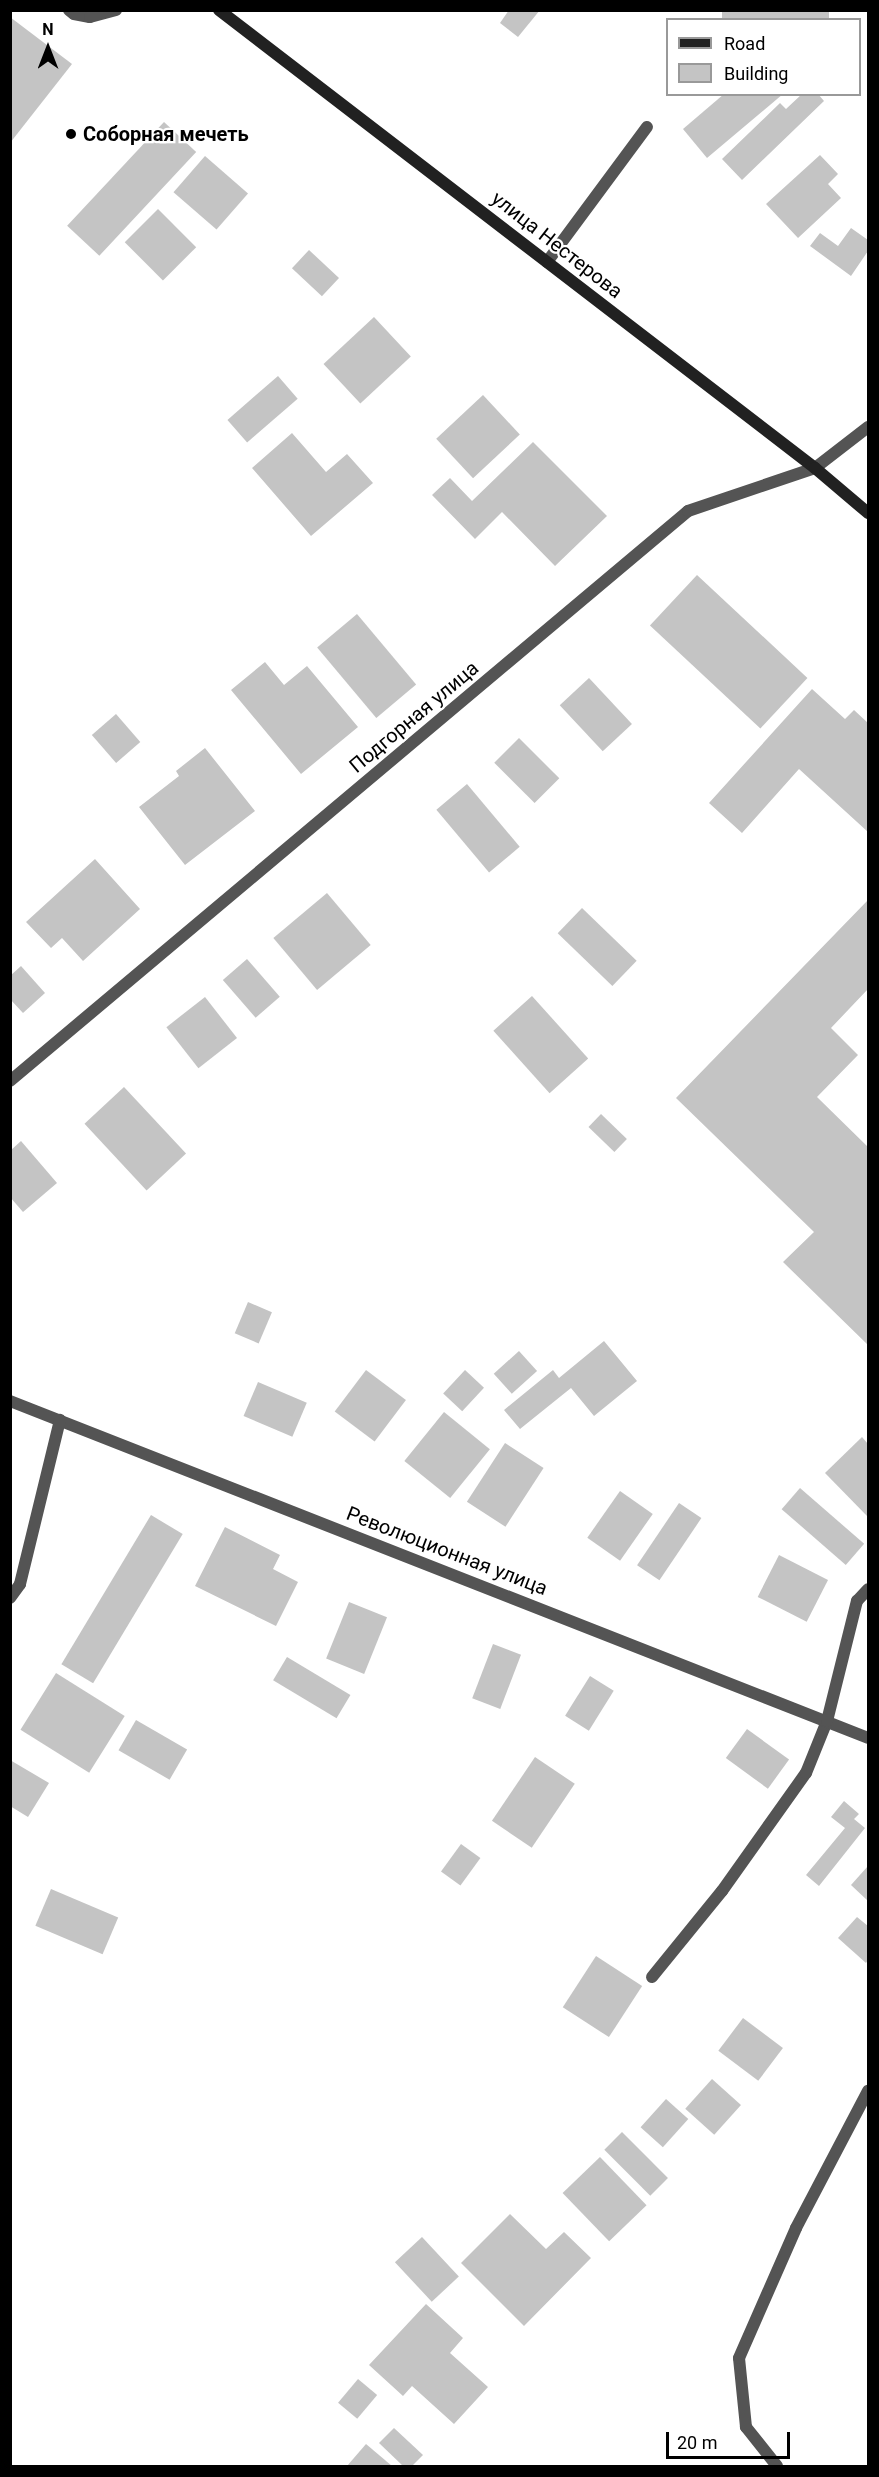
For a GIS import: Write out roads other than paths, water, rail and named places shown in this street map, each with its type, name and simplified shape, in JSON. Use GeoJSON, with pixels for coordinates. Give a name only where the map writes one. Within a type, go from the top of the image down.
{"type":"FeatureCollection","features":[{"type":"Feature","properties":{"kind":"main road","name":"улица Нестерова"},"geometry":{"type":"LineString","coordinates":[[219,10],[815,468],[868,513]]}},
{"type":"Feature","properties":{"kind":"street"},"geometry":{"type":"LineString","coordinates":[[69,10],[74,14],[90,17],[116,10]]}},
{"type":"Feature","properties":{"kind":"street"},"geometry":{"type":"LineString","coordinates":[[547,262],[646,127]]}},
{"type":"Feature","properties":{"kind":"street","name":"Подгорная улица"},"geometry":{"type":"LineString","coordinates":[[10,1081],[688,511],[815,468],[868,427]]}},
{"type":"Feature","properties":{"kind":"street","name":"Революционная улица"},"geometry":{"type":"LineString","coordinates":[[10,1401],[868,1738]]}},
{"type":"Feature","properties":{"kind":"street"},"geometry":{"type":"LineString","coordinates":[[10,1598],[20,1584],[60,1420]]}},
{"type":"Feature","properties":{"kind":"street"},"geometry":{"type":"LineString","coordinates":[[652,1977],[722,1891],[806,1773],[827,1721],[857,1601],[868,1589]]}},
{"type":"Feature","properties":{"kind":"street"},"geometry":{"type":"LineString","coordinates":[[777,2466],[746,2427],[739,2358],[796,2228],[868,2091]]}},
{"type":"Feature","properties":{"kind":"place","name":"Соборная мечеть"},"geometry":{"type":"Point","coordinates":[71,134]}}]}
